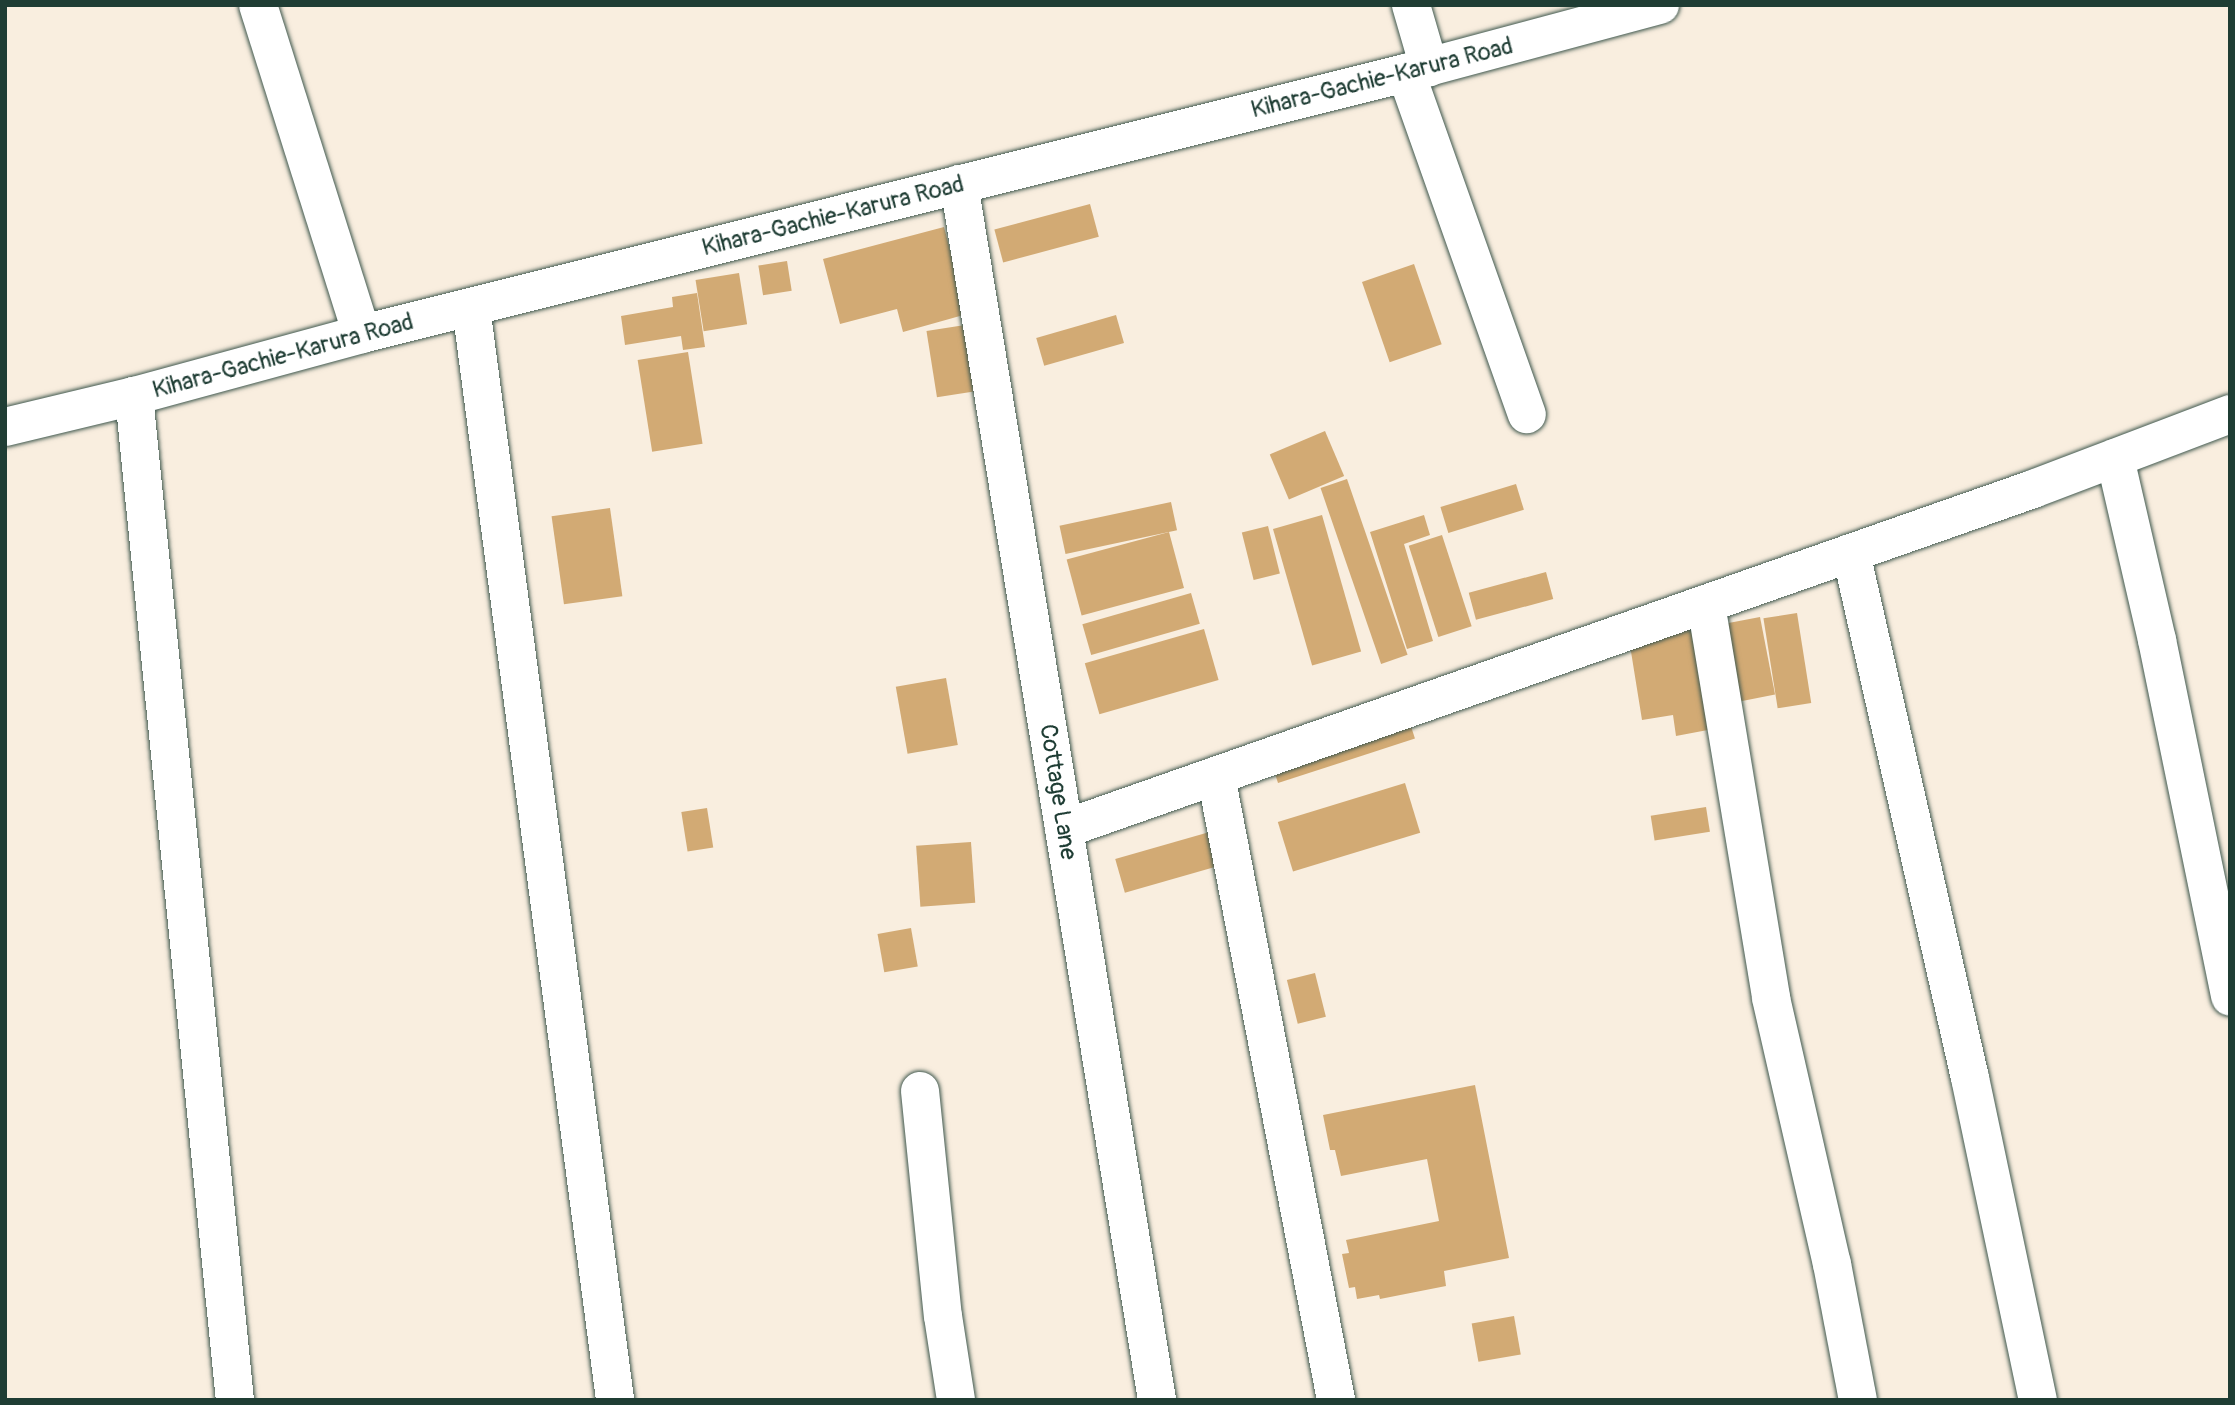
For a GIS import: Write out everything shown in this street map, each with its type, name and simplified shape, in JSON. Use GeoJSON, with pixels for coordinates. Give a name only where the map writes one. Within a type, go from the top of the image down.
{"type":"FeatureCollection","features":[{"type":"Feature","properties":{"kind":"street"},"geometry":{"type":"LineString","coordinates":[[258,5],[362,334]]}},
{"type":"Feature","properties":{"kind":"street"},"geometry":{"type":"LineString","coordinates":[[1411,5],[1417,70],[1527,414]]}},
{"type":"Feature","properties":{"kind":"street","name":"Kihara-Gachie-Karura Road"},"geometry":{"type":"LineString","coordinates":[[5,427],[134,396],[362,334],[1417,70],[1660,5]]}},
{"type":"Feature","properties":{"kind":"street","name":"Cottage Lane"},"geometry":{"type":"LineString","coordinates":[[959,184],[1157,1400]]}},
{"type":"Feature","properties":{"kind":"street"},"geometry":{"type":"LineString","coordinates":[[471,307],[615,1400]]}},
{"type":"Feature","properties":{"kind":"street"},"geometry":{"type":"LineString","coordinates":[[134,396],[235,1400]]}},
{"type":"Feature","properties":{"kind":"street"},"geometry":{"type":"LineString","coordinates":[[1065,829],[1851,553],[2230,414]]}},
{"type":"Feature","properties":{"kind":"street"},"geometry":{"type":"LineString","coordinates":[[2115,458],[2157,640],[2230,997]]}},
{"type":"Feature","properties":{"kind":"street"},"geometry":{"type":"LineString","coordinates":[[1851,553],[1970,1078],[2038,1400]]}},
{"type":"Feature","properties":{"kind":"street"},"geometry":{"type":"LineString","coordinates":[[1706,604],[1771,998],[1832,1264],[1858,1400]]}},
{"type":"Feature","properties":{"kind":"street"},"geometry":{"type":"LineString","coordinates":[[1216,776],[1336,1400]]}},
{"type":"Feature","properties":{"kind":"street"},"geometry":{"type":"LineString","coordinates":[[920,1091],[943,1316],[956,1400]]}},
{"type":"Feature","properties":{"kind":"building"},"geometry":{"type":"Polygon","coordinates":[[[1090,204],[1099,237],[1003,262],[994,230],[1090,204]]]}},
{"type":"Feature","properties":{"kind":"building"},"geometry":{"type":"Polygon","coordinates":[[[944,227],[967,314],[903,332],[897,309],[840,324],[823,259],[944,227]]]}},
{"type":"Feature","properties":{"kind":"building"},"geometry":{"type":"Polygon","coordinates":[[[787,261],[792,291],[763,295],[758,266],[787,261]]]}},
{"type":"Feature","properties":{"kind":"building"},"geometry":{"type":"Polygon","coordinates":[[[1414,264],[1442,344],[1390,362],[1362,282],[1414,264]]]}},
{"type":"Feature","properties":{"kind":"building"},"geometry":{"type":"Polygon","coordinates":[[[739,273],[747,324],[704,331],[696,280],[739,273]]]}},
{"type":"Feature","properties":{"kind":"building"},"geometry":{"type":"Polygon","coordinates":[[[697,293],[705,347],[683,350],[681,336],[625,345],[621,316],[673,307],[672,297],[697,293]]]}},
{"type":"Feature","properties":{"kind":"building"},"geometry":{"type":"Polygon","coordinates":[[[1116,315],[1124,343],[1044,366],[1036,338],[1116,315]]]}},
{"type":"Feature","properties":{"kind":"building"},"geometry":{"type":"Polygon","coordinates":[[[965,325],[975,391],[937,397],[926,331],[965,325]]]}},
{"type":"Feature","properties":{"kind":"building"},"geometry":{"type":"Polygon","coordinates":[[[688,352],[703,444],[652,452],[638,360],[688,352]]]}},
{"type":"Feature","properties":{"kind":"building"},"geometry":{"type":"Polygon","coordinates":[[[1325,431],[1344,476],[1289,500],[1270,454],[1325,431]]]}},
{"type":"Feature","properties":{"kind":"building"},"geometry":{"type":"Polygon","coordinates":[[[1347,479],[1408,655],[1381,664],[1321,488],[1347,479]]]}},
{"type":"Feature","properties":{"kind":"building"},"geometry":{"type":"Polygon","coordinates":[[[1516,484],[1524,510],[1448,533],[1440,507],[1516,484]]]}},
{"type":"Feature","properties":{"kind":"building"},"geometry":{"type":"Polygon","coordinates":[[[1171,502],[1177,530],[1066,554],[1059,526],[1171,502]]]}},
{"type":"Feature","properties":{"kind":"building"},"geometry":{"type":"Polygon","coordinates":[[[610,508],[622,596],[564,604],[552,516],[610,508]]]}},
{"type":"Feature","properties":{"kind":"building"},"geometry":{"type":"Polygon","coordinates":[[[1322,515],[1361,651],[1312,666],[1273,529],[1322,515]]]}},
{"type":"Feature","properties":{"kind":"building"},"geometry":{"type":"Polygon","coordinates":[[[1424,515],[1430,535],[1404,544],[1433,641],[1407,649],[1370,532],[1424,515]]]}},
{"type":"Feature","properties":{"kind":"building"},"geometry":{"type":"Polygon","coordinates":[[[1268,526],[1280,574],[1254,580],[1242,533],[1268,526]]]}},
{"type":"Feature","properties":{"kind":"building"},"geometry":{"type":"Polygon","coordinates":[[[1169,532],[1184,588],[1082,615],[1067,559],[1169,532]]]}},
{"type":"Feature","properties":{"kind":"building"},"geometry":{"type":"Polygon","coordinates":[[[1442,535],[1472,626],[1438,637],[1409,546],[1442,535]]]}},
{"type":"Feature","properties":{"kind":"building"},"geometry":{"type":"Polygon","coordinates":[[[1546,572],[1553,599],[1476,620],[1469,593],[1546,572]]]}},
{"type":"Feature","properties":{"kind":"building"},"geometry":{"type":"Polygon","coordinates":[[[1191,593],[1200,624],[1091,655],[1082,624],[1191,593]]]}},
{"type":"Feature","properties":{"kind":"building"},"geometry":{"type":"Polygon","coordinates":[[[1797,613],[1811,703],[1778,708],[1763,618],[1797,613]]]}},
{"type":"Feature","properties":{"kind":"building"},"geometry":{"type":"Polygon","coordinates":[[[1760,617],[1775,695],[1740,701],[1725,624],[1760,617]]]}},
{"type":"Feature","properties":{"kind":"building"},"geometry":{"type":"Polygon","coordinates":[[[1695,622],[1713,729],[1676,736],[1673,715],[1642,720],[1628,633],[1695,622]]]}},
{"type":"Feature","properties":{"kind":"building"},"geometry":{"type":"Polygon","coordinates":[[[1204,629],[1219,680],[1099,714],[1085,663],[1204,629]]]}},
{"type":"Feature","properties":{"kind":"building"},"geometry":{"type":"Polygon","coordinates":[[[946,678],[958,745],[908,754],[896,687],[946,678]]]}},
{"type":"Feature","properties":{"kind":"building"},"geometry":{"type":"Polygon","coordinates":[[[1406,711],[1415,739],[1278,783],[1269,755],[1406,711]]]}},
{"type":"Feature","properties":{"kind":"building"},"geometry":{"type":"Polygon","coordinates":[[[1405,783],[1420,833],[1293,872],[1278,822],[1405,783]]]}},
{"type":"Feature","properties":{"kind":"building"},"geometry":{"type":"Polygon","coordinates":[[[1706,807],[1710,832],[1655,840],[1651,816],[1706,807]]]}},
{"type":"Feature","properties":{"kind":"building"},"geometry":{"type":"Polygon","coordinates":[[[707,808],[713,848],[688,852],[681,812],[707,808]]]}},
{"type":"Feature","properties":{"kind":"building"},"geometry":{"type":"Polygon","coordinates":[[[1220,829],[1230,863],[1125,893],[1115,859],[1220,829]]]}},
{"type":"Feature","properties":{"kind":"building"},"geometry":{"type":"Polygon","coordinates":[[[971,842],[975,903],[920,907],[916,846],[971,842]]]}},
{"type":"Feature","properties":{"kind":"building"},"geometry":{"type":"Polygon","coordinates":[[[911,928],[918,966],[884,972],[878,934],[911,928]]]}},
{"type":"Feature","properties":{"kind":"building"},"geometry":{"type":"Polygon","coordinates":[[[1315,973],[1326,1017],[1298,1024],[1287,980],[1315,973]]]}},
{"type":"Feature","properties":{"kind":"building"},"geometry":{"type":"Polygon","coordinates":[[[1475,1085],[1509,1258],[1444,1271],[1446,1286],[1380,1299],[1379,1295],[1357,1299],[1355,1287],[1349,1288],[1342,1254],[1349,1253],[1346,1240],[1439,1221],[1427,1159],[1341,1176],[1335,1150],[1330,1150],[1323,1115],[1475,1085]]]}},
{"type":"Feature","properties":{"kind":"building"},"geometry":{"type":"Polygon","coordinates":[[[1514,1316],[1521,1354],[1478,1362],[1472,1323],[1514,1316]]]}}]}
